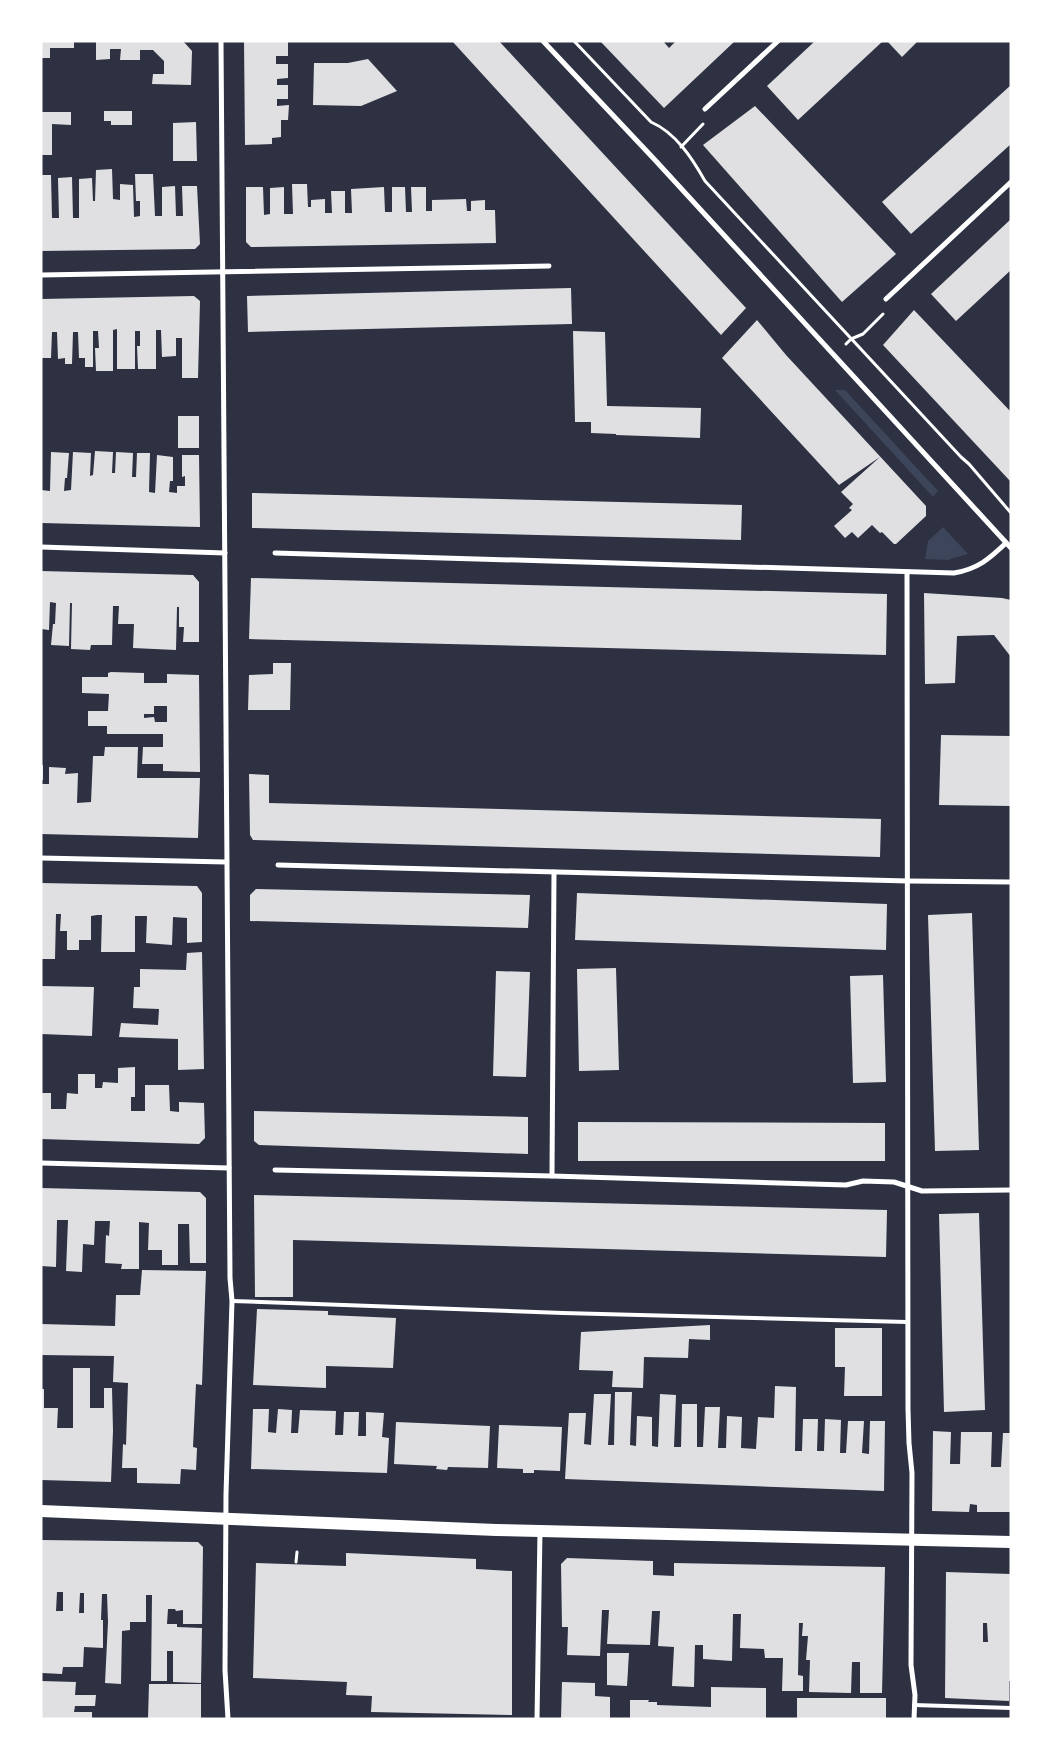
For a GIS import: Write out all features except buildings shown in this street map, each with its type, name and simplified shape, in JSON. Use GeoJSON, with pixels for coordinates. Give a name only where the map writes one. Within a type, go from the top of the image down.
{"type":"FeatureCollection","features":[{"type":"Feature","properties":{"kind":"main road"},"geometry":{"type":"LineString","coordinates":[[41,1511],[540,1531],[1011,1542]]}},
{"type":"Feature","properties":{"kind":"street"},"geometry":{"type":"LineString","coordinates":[[221,41],[226,862],[230,1278],[232,1301],[226,1517],[225,1670],[228,1719]]}},
{"type":"Feature","properties":{"kind":"street"},"geometry":{"type":"LineString","coordinates":[[543,41],[655,160],[1011,548]]}},
{"type":"Feature","properties":{"kind":"street"},"geometry":{"type":"LineString","coordinates":[[705,109],[778,41]]}},
{"type":"Feature","properties":{"kind":"street"},"geometry":{"type":"LineString","coordinates":[[886,299],[1011,182]]}},
{"type":"Feature","properties":{"kind":"street"},"geometry":{"type":"LineString","coordinates":[[41,275],[548,266]]}},
{"type":"Feature","properties":{"kind":"street"},"geometry":{"type":"LineString","coordinates":[[275,553],[907,572],[963,572],[986,562],[1006,543]]}},
{"type":"Feature","properties":{"kind":"street"},"geometry":{"type":"LineString","coordinates":[[41,547],[225,553]]}},
{"type":"Feature","properties":{"kind":"street"},"geometry":{"type":"LineString","coordinates":[[907,572],[907,1322],[908,1418],[912,1473],[911,1665],[914,1719]]}},
{"type":"Feature","properties":{"kind":"street"},"geometry":{"type":"LineString","coordinates":[[41,858],[226,862]]}},
{"type":"Feature","properties":{"kind":"street"},"geometry":{"type":"LineString","coordinates":[[278,865],[1011,882]]}},
{"type":"Feature","properties":{"kind":"street"},"geometry":{"type":"LineString","coordinates":[[552,1176],[554,872]]}},
{"type":"Feature","properties":{"kind":"street"},"geometry":{"type":"LineString","coordinates":[[41,1163],[229,1168]]}},
{"type":"Feature","properties":{"kind":"street"},"geometry":{"type":"LineString","coordinates":[[275,1170],[846,1185],[864,1181],[894,1182],[922,1191],[1011,1190]]}},
{"type":"Feature","properties":{"kind":"street"},"geometry":{"type":"LineString","coordinates":[[537,1719],[540,1531]]}},
{"type":"Feature","properties":{"kind":"lane"},"geometry":{"type":"LineString","coordinates":[[232,1301],[563,1313],[907,1322]]}},
{"type":"Feature","properties":{"kind":"lane"},"geometry":{"type":"LineString","coordinates":[[914,1705],[1011,1708]]}},
{"type":"Feature","properties":{"kind":"path"},"geometry":{"type":"LineString","coordinates":[[574,41],[650,122],[664,128],[692,158],[706,181],[961,458],[969,464],[1011,513]]}},
{"type":"Feature","properties":{"kind":"path"},"geometry":{"type":"LineString","coordinates":[[681,147],[702,126],[705,109]]}},
{"type":"Feature","properties":{"kind":"path"},"geometry":{"type":"LineString","coordinates":[[851,339],[862,334],[883,315],[886,299]]}},
{"type":"Feature","properties":{"kind":"path"},"geometry":{"type":"LineString","coordinates":[[296,1562],[297,1552]]}},
{"type":"Feature","properties":{"kind":"shaded area"},"geometry":{"type":"Polygon","coordinates":[[[835,390],[845,390],[938,491],[933,497],[835,390]]]}},
{"type":"Feature","properties":{"kind":"shaded area"},"geometry":{"type":"Polygon","coordinates":[[[943,527],[968,554],[948,560],[925,559],[928,541],[943,527]]]}}]}
